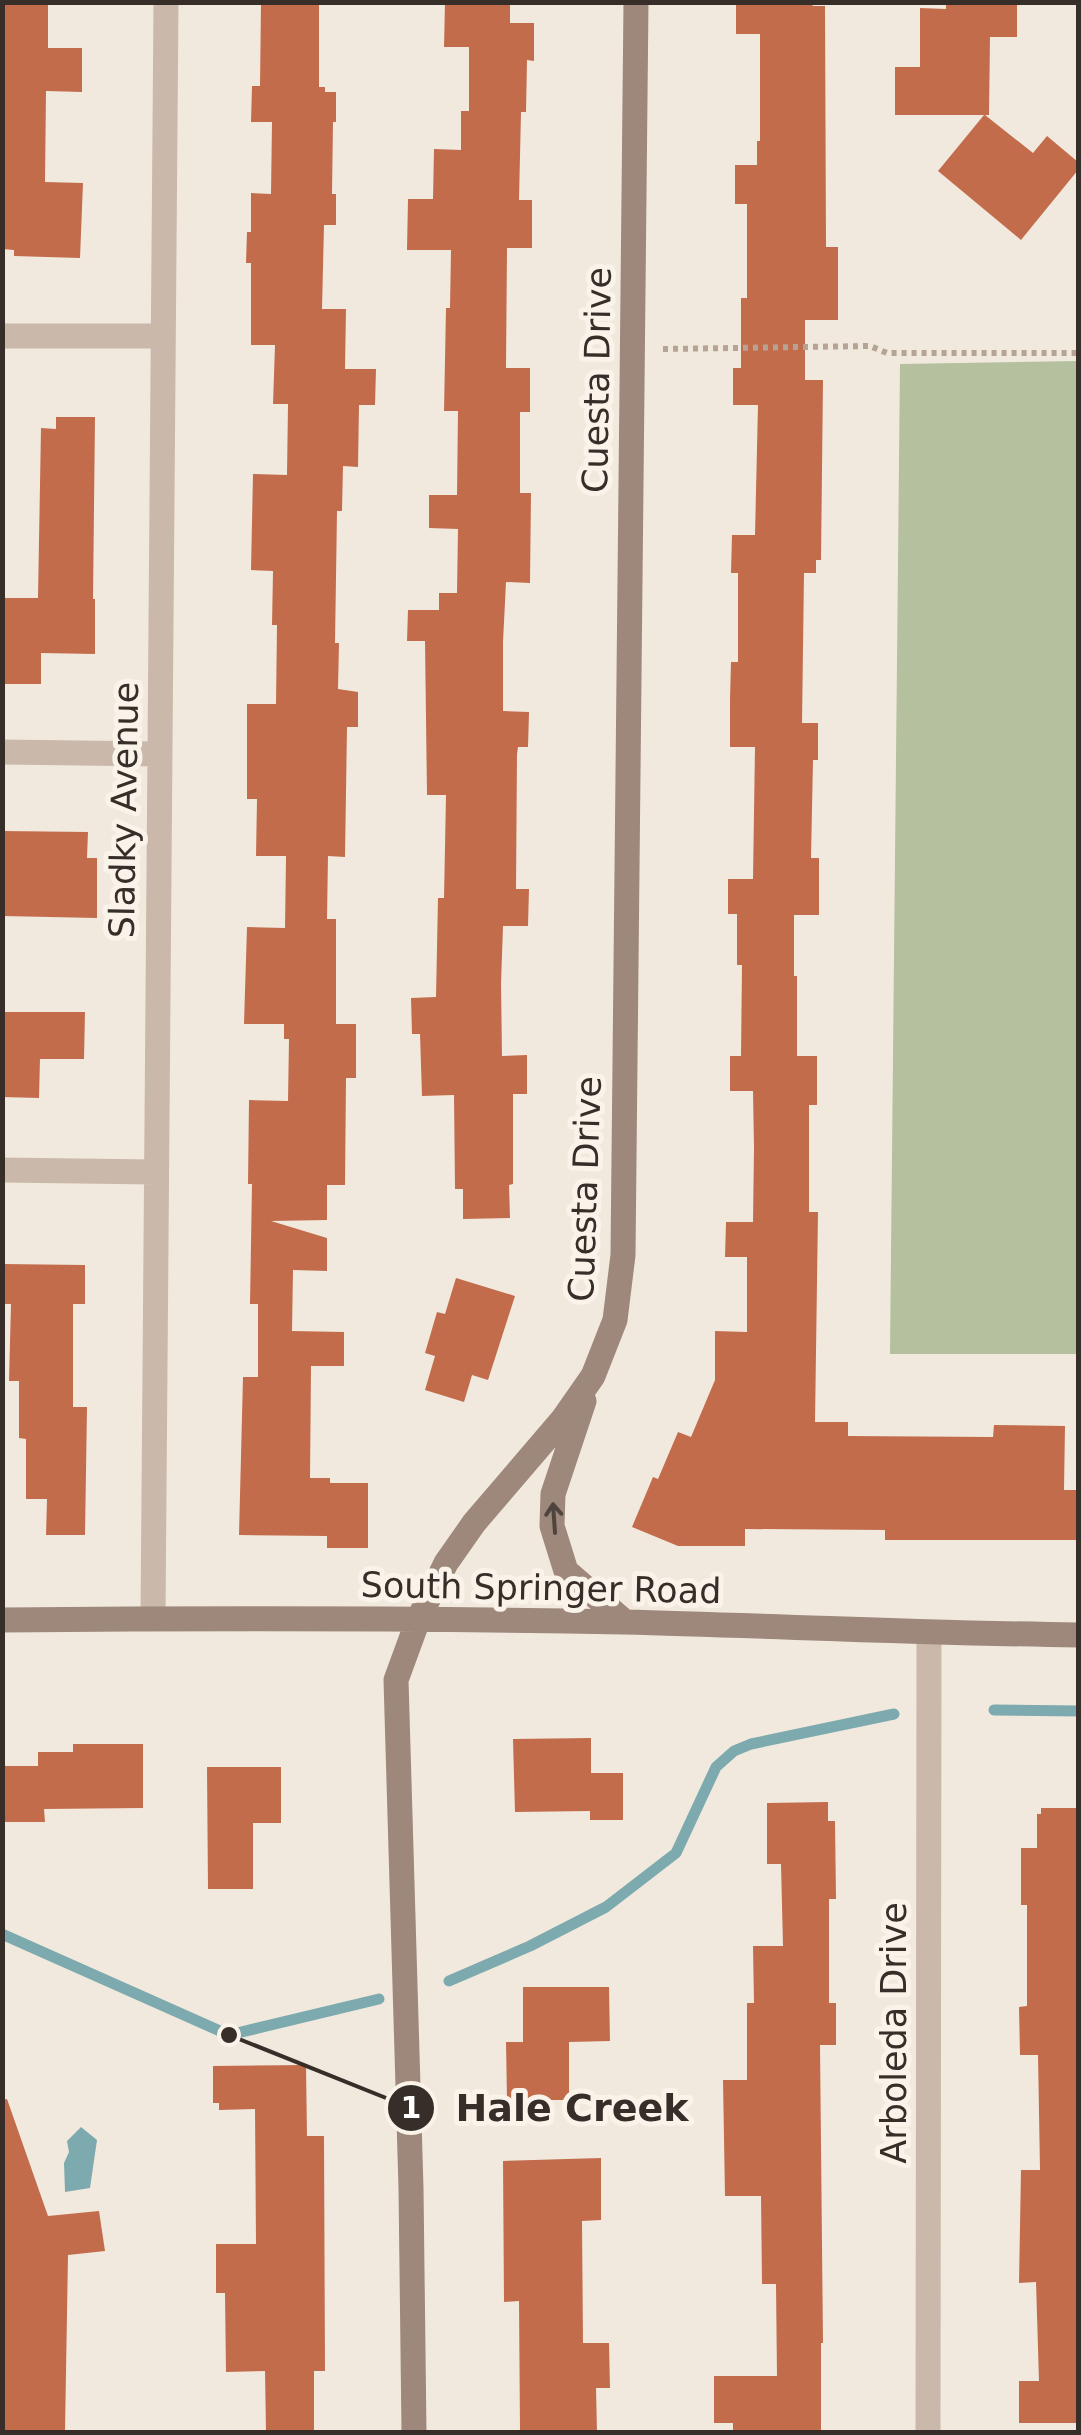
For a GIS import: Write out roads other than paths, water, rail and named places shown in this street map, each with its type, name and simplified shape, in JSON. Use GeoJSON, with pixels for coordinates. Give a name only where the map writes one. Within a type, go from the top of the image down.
{"type":"FeatureCollection","features":[{"type":"Feature","properties":{"kind":"street","name":"Sladky Avenue"},"geometry":{"type":"LineString","coordinates":[[153,1618],[166,2]]}},
{"type":"Feature","properties":{"kind":"street","name":"Cuesta Drive"},"geometry":{"type":"LineString","coordinates":[[414,2432],[396,1680],[418,1620],[446,1563],[593,1376],[614,1320],[623,1255],[636,2]]}},
{"type":"Feature","properties":{"kind":"street"},"geometry":{"type":"LineString","coordinates":[[2,336],[163,336]]}},
{"type":"Feature","properties":{"kind":"street"},"geometry":{"type":"LineString","coordinates":[[2,752],[159,754]]}},
{"type":"Feature","properties":{"kind":"street"},"geometry":{"type":"LineString","coordinates":[[2,1170],[155,1172]]}},
{"type":"Feature","properties":{"kind":"street"},"geometry":{"type":"LineString","coordinates":[[593,1376],[553,1494],[552,1526],[566,1571],[625,1622]]}},
{"type":"Feature","properties":{"kind":"street","name":"South Springer Road"},"geometry":{"type":"LineString","coordinates":[[2,1620],[625,1622],[930,1634],[1078,1635]]}},
{"type":"Feature","properties":{"kind":"street","name":"Arboleda Drive"},"geometry":{"type":"LineString","coordinates":[[928,2432],[930,1634]]}},
{"type":"Feature","properties":{"kind":"water"},"geometry":{"type":"Polygon","coordinates":[[[81,2127],[97,2140],[90,2188],[65,2192],[67,2141],[81,2127]]]}},
{"type":"Feature","properties":{"kind":"waterway"},"geometry":{"type":"LineString","coordinates":[[994,1710],[1078,1711]]}},
{"type":"Feature","properties":{"kind":"waterway"},"geometry":{"type":"LineString","coordinates":[[449,1981],[606,1907],[676,1853],[716,1767],[734,1751],[894,1714]]}},
{"type":"Feature","properties":{"kind":"waterway"},"geometry":{"type":"LineString","coordinates":[[2,1934],[229,2035],[379,1999]]}},
{"type":"Feature","properties":{"kind":"place","name":"Hale Creek"},"geometry":{"type":"Point","coordinates":[229,2035]}}]}
